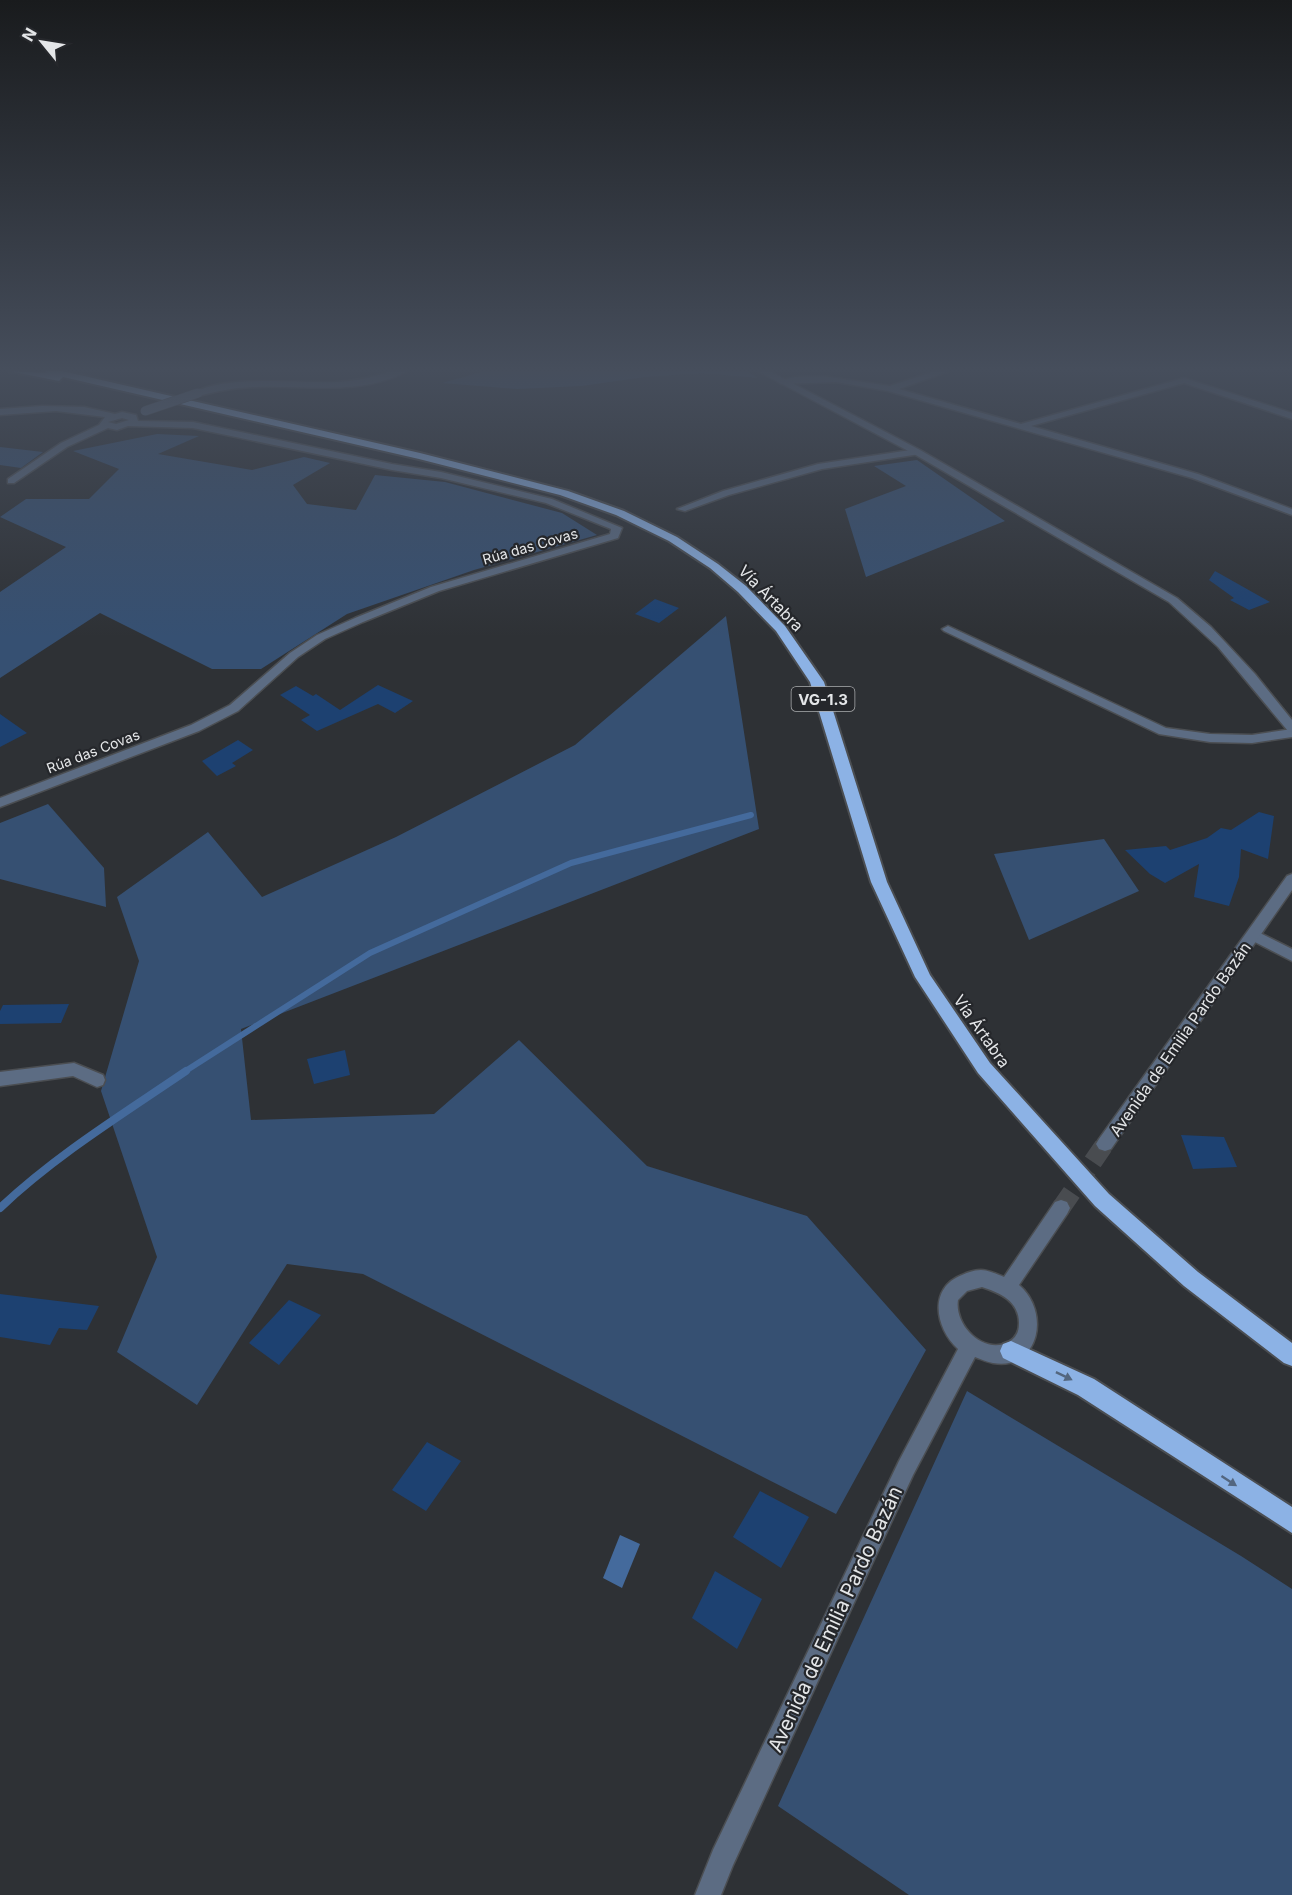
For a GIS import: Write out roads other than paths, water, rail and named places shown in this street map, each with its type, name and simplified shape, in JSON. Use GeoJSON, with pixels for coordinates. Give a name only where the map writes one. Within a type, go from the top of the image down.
{"type":"FeatureCollection","features":[{"type":"Feature","properties":{"kind":"highway","name":"Vía Ártabra"},"geometry":{"type":"LineString","coordinates":[[433,459],[564,493],[620,513],[673,539],[714,566],[742,589],[781,629],[817,682],[879,882],[923,977],[984,1068],[1060,1156],[1102,1200],[1191,1279],[1292,1356]]}},
{"type":"Feature","properties":{"kind":"highway"},"geometry":{"type":"LineString","coordinates":[[1011,1352],[1086,1387],[1292,1521]]}},
{"type":"Feature","properties":{"kind":"street"},"geometry":{"type":"LineString","coordinates":[[11,481],[43,459]]}},
{"type":"Feature","properties":{"kind":"street","name":"Rúa das Covas"},"geometry":{"type":"LineString","coordinates":[[0,803],[195,728],[234,708],[294,655],[321,638],[359,620],[435,589],[614,537],[616,528],[549,501],[441,475],[356,459]]}},
{"type":"Feature","properties":{"kind":"street"},"geometry":{"type":"LineString","coordinates":[[682,509],[726,493],[821,466],[866,459]]}},
{"type":"Feature","properties":{"kind":"street"},"geometry":{"type":"LineString","coordinates":[[930,459],[1173,600],[1222,641],[1287,715],[1292,728]]}},
{"type":"Feature","properties":{"kind":"street"},"geometry":{"type":"LineString","coordinates":[[1138,459],[1195,476],[1292,512]]}},
{"type":"Feature","properties":{"kind":"street"},"geometry":{"type":"LineString","coordinates":[[948,629],[1163,731],[1210,738],[1242,739],[1292,733]]}},
{"type":"Feature","properties":{"kind":"street","name":"Avenida de Emilia Pardo Bazán"},"geometry":{"type":"LineString","coordinates":[[1105,1144],[1292,879]]}},
{"type":"Feature","properties":{"kind":"street"},"geometry":{"type":"LineString","coordinates":[[1254,934],[1292,956]]}},
{"type":"Feature","properties":{"kind":"street"},"geometry":{"type":"LineString","coordinates":[[0,1079],[74,1069],[97,1080]]}},
{"type":"Feature","properties":{"kind":"street"},"geometry":{"type":"LineString","coordinates":[[1008,1286],[1061,1208]]}},
{"type":"Feature","properties":{"kind":"street"},"geometry":{"type":"LineString","coordinates":[[970,1279],[996,1280],[1008,1286],[1027,1308],[1030,1321],[1029,1334],[1022,1344],[1011,1352],[991,1353],[970,1346],[959,1338],[947,1314],[947,1302],[951,1292],[970,1279]]}},
{"type":"Feature","properties":{"kind":"street","name":"Avenida de Emilia Pardo Bazán"},"geometry":{"type":"LineString","coordinates":[[708,1895],[722,1859],[901,1479],[970,1346]]}},
{"type":"Feature","properties":{"kind":"waterway"},"geometry":{"type":"LineString","coordinates":[[184,1072],[370,953],[571,863],[751,815]]}},
{"type":"Feature","properties":{"kind":"waterway"},"geometry":{"type":"LineString","coordinates":[[0,1208],[67,1153],[186,1071]]}},
{"type":"Feature","properties":{"kind":"tunnel"},"geometry":{"type":"LineString","coordinates":[[1061,1208],[1105,1144]]}}]}
